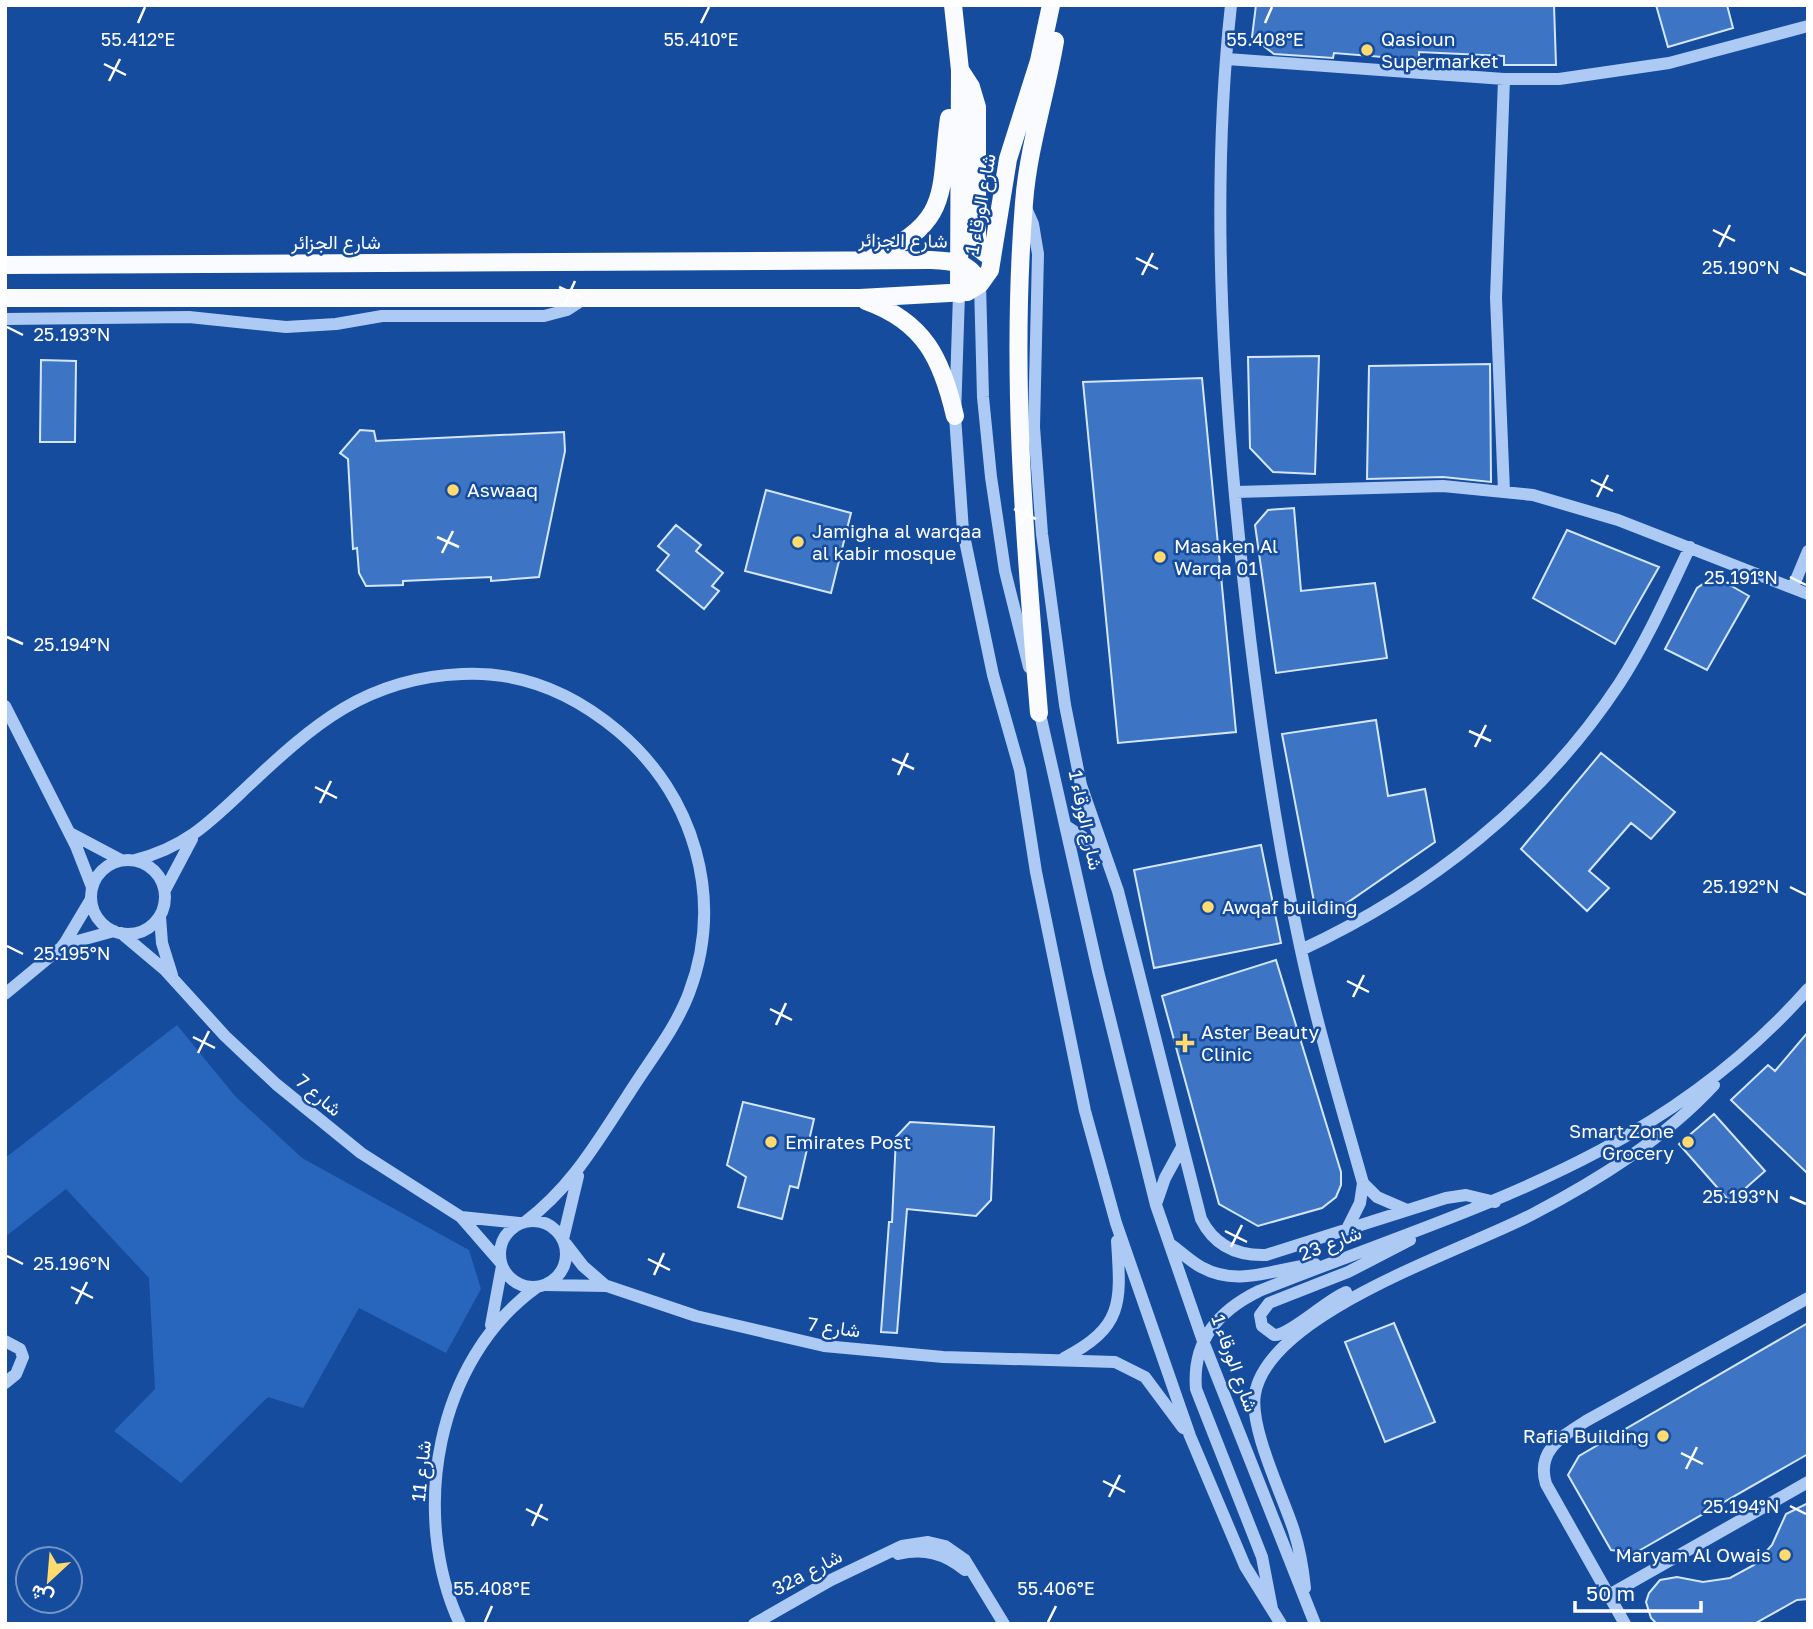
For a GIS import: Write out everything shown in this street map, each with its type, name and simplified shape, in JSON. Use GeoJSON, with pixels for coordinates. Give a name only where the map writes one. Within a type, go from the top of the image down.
{"type":"FeatureCollection","features":[{"type":"Feature","properties":{"kind":"main road","name":"شارع الورقاء 1"},"geometry":{"type":"LineString","coordinates":[[953,5],[960,70],[957,261],[959,294]]}},
{"type":"Feature","properties":{"kind":"main road","name":"شارع الورقاء 1"},"geometry":{"type":"LineString","coordinates":[[980,284],[990,270],[1008,159],[1039,61],[1051,5]]}},
{"type":"Feature","properties":{"kind":"main road"},"geometry":{"type":"LineString","coordinates":[[1039,713],[1021,506],[1017,407],[1024,202],[1060,5]]}},
{"type":"Feature","properties":{"kind":"main road"},"geometry":{"type":"LineString","coordinates":[[960,70],[971,88],[977,107],[977,247],[986,254],[993,251]]}},
{"type":"Feature","properties":{"kind":"main road"},"geometry":{"type":"LineString","coordinates":[[866,260],[906,240],[922,226],[937,203],[945,178],[948,121],[960,70]]}},
{"type":"Feature","properties":{"kind":"main road","name":"شارع الجزائر"},"geometry":{"type":"LineString","coordinates":[[5,265],[957,261],[971,270],[980,284]]}},
{"type":"Feature","properties":{"kind":"main road"},"geometry":{"type":"LineString","coordinates":[[5,298],[860,298],[959,294],[980,284]]}},
{"type":"Feature","properties":{"kind":"main road"},"geometry":{"type":"LineString","coordinates":[[860,298],[898,317],[929,346],[946,376],[955,416]]}},
{"type":"Feature","properties":{"kind":"street"},"geometry":{"type":"LineString","coordinates":[[1231,5],[1219,269],[1235,492],[1261,733],[1301,950],[1363,1183],[1360,1203],[1348,1229]]}},
{"type":"Feature","properties":{"kind":"street"},"geometry":{"type":"LineString","coordinates":[[1227,59],[1504,79],[1559,79],[1615,73],[1669,63],[1808,26]]}},
{"type":"Feature","properties":{"kind":"street"},"geometry":{"type":"LineString","coordinates":[[1504,79],[1496,298],[1504,491]]}},
{"type":"Feature","properties":{"kind":"street"},"geometry":{"type":"LineString","coordinates":[[1024,202],[1033,224],[1038,254],[1034,427],[1042,534],[1056,648],[1081,785],[1118,891],[1201,1219],[1211,1236],[1227,1248],[1246,1255],[1266,1255],[1456,1196],[1476,1196],[1495,1202]]}},
{"type":"Feature","properties":{"kind":"street","name":"شارع الورقاء 1"},"geometry":{"type":"LineString","coordinates":[[980,284],[983,397],[1005,571],[1156,1205],[1203,1340],[1315,1624]]}},
{"type":"Feature","properties":{"kind":"street","name":"شارع الورقاء 1"},"geometry":{"type":"LineString","coordinates":[[959,294],[955,416],[958,493],[968,557],[993,675],[1020,770],[1073,1058],[1116,1223],[1190,1436],[1245,1566],[1281,1624]]}},
{"type":"Feature","properties":{"kind":"street"},"geometry":{"type":"LineString","coordinates":[[5,318],[189,317],[295,327],[382,316],[544,316],[567,310],[588,296]]}},
{"type":"Feature","properties":{"kind":"street"},"geometry":{"type":"LineString","coordinates":[[1235,492],[1443,486],[1504,491],[1588,510],[1808,594]]}},
{"type":"Feature","properties":{"kind":"street"},"geometry":{"type":"LineString","coordinates":[[1301,950],[1392,904],[1443,869],[1492,828],[1535,786],[1584,732],[1619,683],[1652,626],[1690,547]]}},
{"type":"Feature","properties":{"kind":"street"},"geometry":{"type":"LineString","coordinates":[[1793,587],[1808,551]]}},
{"type":"Feature","properties":{"kind":"street"},"geometry":{"type":"LineString","coordinates":[[5,994],[62,946],[92,893],[100,872],[128,860],[166,850],[194,836],[321,721],[358,698],[399,683],[464,674],[510,676],[566,696],[624,736],[655,767],[674,794],[687,822],[700,864],[703,929],[696,971],[681,1012],[583,1166],[562,1191],[503,1239],[501,1265],[520,1285],[541,1286],[564,1267],[563,1240],[568,1209],[583,1166]]}},
{"type":"Feature","properties":{"kind":"street"},"geometry":{"type":"LineString","coordinates":[[5,706],[70,833],[100,922],[117,932]]}},
{"type":"Feature","properties":{"kind":"street"},"geometry":{"type":"LineString","coordinates":[[1066,826],[1104,852]]}},
{"type":"Feature","properties":{"kind":"street"},"geometry":{"type":"LineString","coordinates":[[70,833],[128,860],[151,867],[165,890]]}},
{"type":"Feature","properties":{"kind":"street"},"geometry":{"type":"LineString","coordinates":[[62,946],[117,932],[147,930],[160,917],[165,904],[165,890],[194,836]]}},
{"type":"Feature","properties":{"kind":"street","name":"شارع 7"},"geometry":{"type":"LineString","coordinates":[[160,917],[162,943],[173,979]]}},
{"type":"Feature","properties":{"kind":"street","name":"شارع 7"},"geometry":{"type":"LineString","coordinates":[[117,932],[173,979],[234,1044],[303,1108],[391,1174],[461,1217],[501,1265]]}},
{"type":"Feature","properties":{"kind":"street","name":"شارع 23"},"geometry":{"type":"LineString","coordinates":[[1307,1606],[1298,1544],[1258,1429],[1255,1394],[1263,1371],[1289,1344],[1327,1312],[1374,1284],[1492,1234],[1576,1190],[1656,1137],[1706,1093],[1808,989]]}},
{"type":"Feature","properties":{"kind":"street","name":"شارع 23"},"geometry":{"type":"LineString","coordinates":[[1272,1609],[1262,1557],[1198,1396],[1196,1368],[1203,1340],[1223,1315],[1246,1297],[1329,1263],[1495,1202],[1596,1154],[1655,1120],[1731,1066]]}},
{"type":"Feature","properties":{"kind":"street"},"geometry":{"type":"LineString","coordinates":[[1156,1205],[1165,1178],[1182,1147]]}},
{"type":"Feature","properties":{"kind":"street"},"geometry":{"type":"LineString","coordinates":[[1363,1183],[1384,1201],[1407,1210]]}},
{"type":"Feature","properties":{"kind":"street","name":"شارع 7"},"geometry":{"type":"LineString","coordinates":[[461,1217],[523,1222]]}},
{"type":"Feature","properties":{"kind":"street"},"geometry":{"type":"LineString","coordinates":[[523,1222],[543,1222],[563,1240]]}},
{"type":"Feature","properties":{"kind":"street"},"geometry":{"type":"LineString","coordinates":[[1063,1359],[1099,1336],[1118,1308],[1120,1286],[1116,1223]]}},
{"type":"Feature","properties":{"kind":"street"},"geometry":{"type":"LineString","coordinates":[[1374,1284],[1335,1296],[1284,1335],[1274,1335],[1262,1326],[1260,1315],[1269,1303],[1360,1266],[1441,1223]]}},
{"type":"Feature","properties":{"kind":"street","name":"شارع 7"},"geometry":{"type":"LineString","coordinates":[[563,1240],[583,1266],[607,1286]]}},
{"type":"Feature","properties":{"kind":"street"},"geometry":{"type":"LineString","coordinates":[[1170,1244],[1199,1267],[1229,1277],[1250,1277],[1293,1267],[1329,1263]]}},
{"type":"Feature","properties":{"kind":"street","name":"شارع 11"},"geometry":{"type":"LineString","coordinates":[[491,1329],[501,1265]]}},
{"type":"Feature","properties":{"kind":"street","name":"شارع 7"},"geometry":{"type":"LineString","coordinates":[[541,1286],[607,1286],[696,1315],[824,1346],[943,1357],[1104,1360],[1136,1371],[1159,1392],[1190,1436]]}},
{"type":"Feature","properties":{"kind":"street","name":"شارع 11"},"geometry":{"type":"LineString","coordinates":[[460,1624],[443,1572],[436,1531],[438,1468],[446,1426],[461,1381],[491,1329],[512,1306],[541,1286]]}},
{"type":"Feature","properties":{"kind":"street"},"geometry":{"type":"LineString","coordinates":[[1625,1624],[1546,1484],[1543,1467],[1547,1452],[1553,1443],[1586,1421],[1808,1298]]}},
{"type":"Feature","properties":{"kind":"street"},"geometry":{"type":"LineString","coordinates":[[5,1341],[20,1349],[23,1357],[16,1374],[5,1383]]}},
{"type":"Feature","properties":{"kind":"street"},"geometry":{"type":"LineString","coordinates":[[1609,1595],[1808,1482]]}},
{"type":"Feature","properties":{"kind":"street","name":"32a شارع"},"geometry":{"type":"LineString","coordinates":[[754,1624],[831,1580],[910,1543],[937,1543],[959,1555],[1004,1624]]}},
{"type":"Feature","properties":{"kind":"shaded area"},"geometry":{"type":"Polygon","coordinates":[[[177,1025],[235,1096],[302,1158],[469,1250],[481,1289],[446,1353],[359,1308],[303,1408],[268,1397],[181,1483],[114,1431],[155,1389],[149,1278],[66,1189],[5,1237],[5,1158],[177,1025]]]}},
{"type":"Feature","properties":{"kind":"building"},"geometry":{"type":"Polygon","coordinates":[[[1256,5],[1554,5],[1556,65],[1504,65],[1504,56],[1419,52],[1419,60],[1334,53],[1333,58],[1274,54],[1252,37],[1256,5]]]}},
{"type":"Feature","properties":{"kind":"building"},"geometry":{"type":"Polygon","coordinates":[[[1656,5],[1727,5],[1733,28],[1668,47],[1656,5]]]}},
{"type":"Feature","properties":{"kind":"building"},"geometry":{"type":"Polygon","coordinates":[[[1319,356],[1315,474],[1273,472],[1250,448],[1248,357],[1319,356]]]}},
{"type":"Feature","properties":{"kind":"building"},"geometry":{"type":"Polygon","coordinates":[[[41,360],[76,361],[75,442],[40,442],[41,360]]]}},
{"type":"Feature","properties":{"kind":"building"},"geometry":{"type":"Polygon","coordinates":[[[1490,364],[1491,482],[1443,477],[1367,479],[1369,366],[1490,364]]]}},
{"type":"Feature","properties":{"kind":"building","name":"Masaken Al Warqa 01"},"geometry":{"type":"Polygon","coordinates":[[[1202,378],[1236,732],[1118,743],[1083,382],[1202,378]]]}},
{"type":"Feature","properties":{"kind":"building","name":"Aswaaq"},"geometry":{"type":"Polygon","coordinates":[[[360,430],[374,431],[376,441],[564,432],[565,451],[539,577],[491,581],[491,577],[403,581],[403,585],[366,586],[359,573],[357,548],[353,549],[348,459],[340,453],[360,430]]]}},
{"type":"Feature","properties":{"kind":"building","name":"Jamigha al warqaa al kabir mosque"},"geometry":{"type":"Polygon","coordinates":[[[766,490],[851,513],[831,593],[745,571],[766,490]]]}},
{"type":"Feature","properties":{"kind":"building"},"geometry":{"type":"Polygon","coordinates":[[[1294,508],[1301,591],[1375,583],[1387,658],[1276,673],[1255,525],[1268,510],[1294,508]]]}},
{"type":"Feature","properties":{"kind":"building"},"geometry":{"type":"Polygon","coordinates":[[[676,525],[701,545],[696,551],[723,573],[712,586],[719,591],[704,609],[657,570],[669,555],[658,546],[676,525]]]}},
{"type":"Feature","properties":{"kind":"building"},"geometry":{"type":"Polygon","coordinates":[[[1567,530],[1659,567],[1615,644],[1533,598],[1567,530]]]}},
{"type":"Feature","properties":{"kind":"building"},"geometry":{"type":"Polygon","coordinates":[[[1721,580],[1749,596],[1707,670],[1665,649],[1697,588],[1706,582],[1721,580]]]}},
{"type":"Feature","properties":{"kind":"building"},"geometry":{"type":"Polygon","coordinates":[[[1376,720],[1388,796],[1425,789],[1435,842],[1331,914],[1315,907],[1282,734],[1376,720]]]}},
{"type":"Feature","properties":{"kind":"building"},"geometry":{"type":"Polygon","coordinates":[[[1601,753],[1675,812],[1651,839],[1631,823],[1589,871],[1609,888],[1587,911],[1521,849],[1601,753]]]}},
{"type":"Feature","properties":{"kind":"building","name":"Awqaf building"},"geometry":{"type":"Polygon","coordinates":[[[1261,845],[1281,943],[1154,968],[1134,870],[1261,845]]]}},
{"type":"Feature","properties":{"kind":"building"},"geometry":{"type":"Polygon","coordinates":[[[1276,960],[1341,1172],[1341,1185],[1336,1197],[1322,1208],[1258,1226],[1219,1204],[1162,996],[1276,960]]]}},
{"type":"Feature","properties":{"kind":"building"},"geometry":{"type":"Polygon","coordinates":[[[1808,1032],[1808,1174],[1731,1100],[1768,1065],[1775,1071],[1808,1032]]]}},
{"type":"Feature","properties":{"kind":"building","name":"Emirates Post"},"geometry":{"type":"Polygon","coordinates":[[[743,1102],[814,1119],[798,1188],[790,1186],[782,1219],[738,1207],[746,1177],[727,1165],[743,1102]]]}},
{"type":"Feature","properties":{"kind":"building"},"geometry":{"type":"Polygon","coordinates":[[[1714,1114],[1765,1171],[1730,1202],[1679,1144],[1714,1114]]]}},
{"type":"Feature","properties":{"kind":"building"},"geometry":{"type":"Polygon","coordinates":[[[910,1122],[994,1127],[991,1200],[976,1216],[907,1209],[897,1333],[881,1332],[889,1222],[892,1222],[896,1137],[910,1122]]]}},
{"type":"Feature","properties":{"kind":"building"},"geometry":{"type":"Polygon","coordinates":[[[1394,1323],[1435,1422],[1385,1442],[1345,1342],[1394,1323]]]}},
{"type":"Feature","properties":{"kind":"building","name":"Rafia Building"},"geometry":{"type":"Polygon","coordinates":[[[1808,1323],[1808,1454],[1635,1553],[1611,1550],[1568,1475],[1579,1456],[1808,1323]]]}},
{"type":"Feature","properties":{"kind":"building","name":"Maryam Al Owais"},"geometry":{"type":"Polygon","coordinates":[[[1808,1503],[1808,1599],[1797,1600],[1754,1624],[1657,1624],[1651,1618],[1646,1602],[1649,1593],[1660,1580],[1677,1577],[1703,1582],[1730,1578],[1754,1565],[1772,1545],[1786,1514],[1808,1503]]]}},
{"type":"Feature","properties":{"kind":"place","name":"Qasioun Supermarket"},"geometry":{"type":"Point","coordinates":[1367,50]}},
{"type":"Feature","properties":{"kind":"place","name":"Aswaaq"},"geometry":{"type":"Point","coordinates":[453,490]}},
{"type":"Feature","properties":{"kind":"place","name":"Jamigha al warqaa al kabir mosque"},"geometry":{"type":"Point","coordinates":[798,542]}},
{"type":"Feature","properties":{"kind":"place","name":"Masaken Al Warqa 01"},"geometry":{"type":"Point","coordinates":[1160,557]}},
{"type":"Feature","properties":{"kind":"place","name":"Awqaf building"},"geometry":{"type":"Point","coordinates":[1208,907]}},
{"type":"Feature","properties":{"kind":"place","name":"Aster Beauty Clinic"},"geometry":{"type":"Point","coordinates":[1185,1043]}},
{"type":"Feature","properties":{"kind":"place","name":"Emirates Post"},"geometry":{"type":"Point","coordinates":[771,1142]}},
{"type":"Feature","properties":{"kind":"place","name":"Smart Zone Grocery"},"geometry":{"type":"Point","coordinates":[1688,1142]}},
{"type":"Feature","properties":{"kind":"place","name":"Rafia Building"},"geometry":{"type":"Point","coordinates":[1663,1436]}},
{"type":"Feature","properties":{"kind":"place","name":"Maryam Al Owais"},"geometry":{"type":"Point","coordinates":[1785,1555]}}]}
